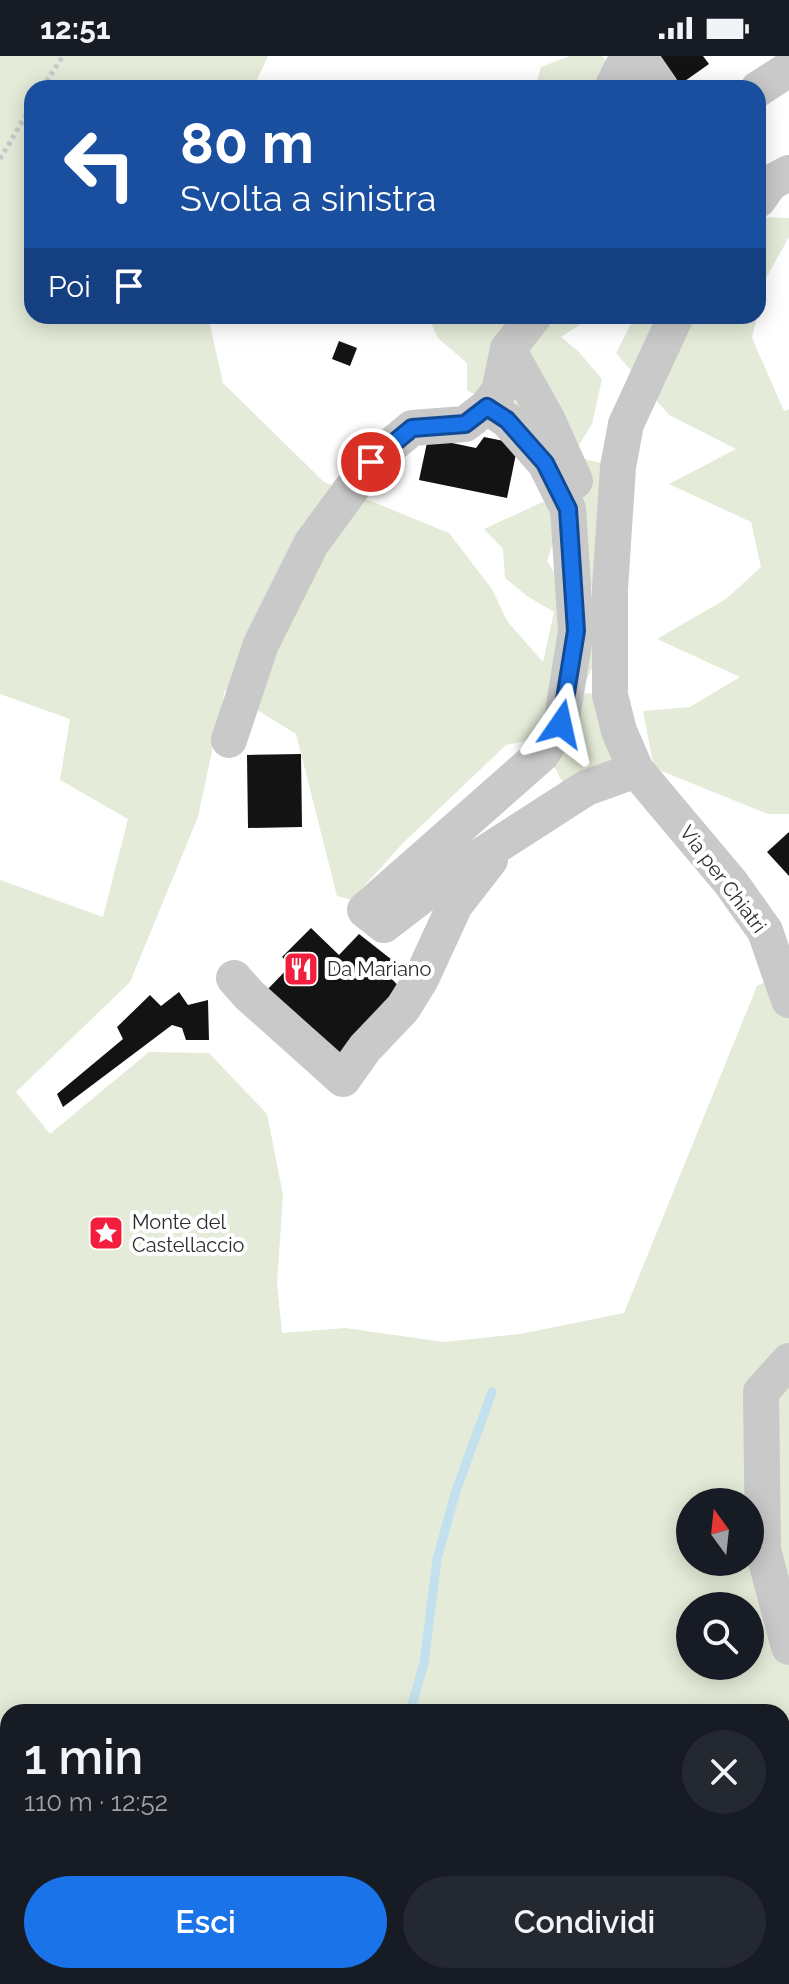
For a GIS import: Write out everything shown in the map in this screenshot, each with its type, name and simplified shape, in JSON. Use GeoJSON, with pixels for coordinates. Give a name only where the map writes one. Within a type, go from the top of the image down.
{"type":"FeatureCollection","features":[{"type":"Feature","properties":{"kind":"street"},"geometry":{"type":"LineString","coordinates":[[617,80],[633,56]]}},
{"type":"Feature","properties":{"kind":"street"},"geometry":{"type":"LineString","coordinates":[[633,56],[634,80]]}},
{"type":"Feature","properties":{"kind":"street"},"geometry":{"type":"LineString","coordinates":[[633,56],[654,80]]}},
{"type":"Feature","properties":{"kind":"street"},"geometry":{"type":"LineString","coordinates":[[766,84],[789,69]]}},
{"type":"Feature","properties":{"kind":"street"},"geometry":{"type":"LineString","coordinates":[[766,189],[770,183],[789,173]]}},
{"type":"Feature","properties":{"kind":"street"},"geometry":{"type":"LineString","coordinates":[[229,740],[261,644],[311,544],[371,462],[412,428],[465,424],[487,407],[499,391],[508,349],[528,324]]}},
{"type":"Feature","properties":{"kind":"street"},"geometry":{"type":"LineString","coordinates":[[610,605],[618,467],[626,424],[672,324]]}},
{"type":"Feature","properties":{"kind":"street"},"geometry":{"type":"LineString","coordinates":[[508,349],[547,419],[573,475],[591,526],[610,605]]}},
{"type":"Feature","properties":{"kind":"street"},"geometry":{"type":"LineString","coordinates":[[487,407],[507,420],[545,463],[568,509],[576,631],[561,724],[542,754],[365,910],[384,925],[440,882],[586,788],[636,770]]}},
{"type":"Feature","properties":{"kind":"street","name":"Via per Chiatri"},"geometry":{"type":"LineString","coordinates":[[610,605],[610,695],[619,731],[636,770],[731,883],[765,931],[789,1000]]}},
{"type":"Feature","properties":{"kind":"street"},"geometry":{"type":"LineString","coordinates":[[606,811],[636,770]]}},
{"type":"Feature","properties":{"kind":"street"},"geometry":{"type":"LineString","coordinates":[[234,978],[343,1079],[365,1048],[403,1008],[421,979],[455,905],[513,835]]}},
{"type":"Feature","properties":{"kind":"street"},"geometry":{"type":"LineString","coordinates":[[789,1361],[761,1392],[760,1433],[763,1550],[789,1647]]}},
{"type":"Feature","properties":{"kind":"path"},"geometry":{"type":"LineString","coordinates":[[47,80],[63,56]]}},
{"type":"Feature","properties":{"kind":"path"},"geometry":{"type":"LineString","coordinates":[[0,159],[24,118]]}},
{"type":"Feature","properties":{"kind":"green space"},"geometry":{"type":"Polygon","coordinates":[[[0,56],[268,56],[257,80],[24,80],[24,324],[210,324],[223,383],[324,482],[449,533],[492,589],[507,621],[543,662],[554,612],[505,578],[503,549],[484,529],[547,500],[520,421],[467,390],[467,363],[438,338],[432,324],[581,324],[561,337],[602,379],[592,424],[572,456],[618,467],[610,589],[583,586],[558,527],[547,561],[564,588],[587,613],[595,662],[580,693],[610,695],[636,770],[565,786],[538,738],[506,745],[402,844],[352,900],[337,896],[296,734],[225,690],[198,817],[130,982],[16,1092],[50,1134],[149,1052],[209,1053],[267,1114],[283,1195],[277,1284],[282,1333],[345,1328],[444,1342],[520,1334],[624,1313],[757,986],[789,970],[789,1704],[0,1704],[0,880],[103,917],[128,819],[60,780],[70,719],[0,694],[0,56]]]}},
{"type":"Feature","properties":{"kind":"green space"},"geometry":{"type":"Polygon","coordinates":[[[570,56],[602,56],[612,67],[615,80],[537,80],[541,67],[570,56]]]}},
{"type":"Feature","properties":{"kind":"green space"},"geometry":{"type":"Polygon","coordinates":[[[766,217],[789,218],[789,237],[766,278],[766,217]]]}},
{"type":"Feature","properties":{"kind":"green space"},"geometry":{"type":"Polygon","coordinates":[[[631,324],[755,324],[752,338],[784,411],[789,409],[789,814],[768,814],[654,768],[643,711],[690,707],[740,677],[657,639],[726,599],[761,567],[751,522],[669,484],[736,449],[669,415],[616,353],[631,324]]]}},
{"type":"Feature","properties":{"kind":"building"},"geometry":{"type":"Polygon","coordinates":[[[651,56],[703,56],[709,64],[686,80],[669,80],[651,56]]]}},
{"type":"Feature","properties":{"kind":"building"},"geometry":{"type":"Polygon","coordinates":[[[339,341],[357,348],[350,366],[332,359],[339,341]]]}},
{"type":"Feature","properties":{"kind":"building"},"geometry":{"type":"Polygon","coordinates":[[[484,437],[518,444],[507,498],[419,480],[428,438],[476,448],[484,437]]]}},
{"type":"Feature","properties":{"kind":"building"},"geometry":{"type":"Polygon","coordinates":[[[301,754],[302,827],[248,828],[247,755],[301,754]]]}},
{"type":"Feature","properties":{"kind":"building"},"geometry":{"type":"Polygon","coordinates":[[[789,832],[789,876],[767,852],[789,832]]]}},
{"type":"Feature","properties":{"kind":"building"},"geometry":{"type":"Polygon","coordinates":[[[311,928],[339,955],[359,934],[401,967],[391,978],[404,992],[340,1062],[266,991],[291,965],[282,957],[311,928]]]}},
{"type":"Feature","properties":{"kind":"building"},"geometry":{"type":"Polygon","coordinates":[[[179,992],[188,1005],[208,1000],[209,1040],[186,1040],[182,1028],[172,1025],[63,1107],[57,1094],[123,1039],[117,1027],[150,995],[161,1006],[179,992]]]}},
{"type":"Feature","properties":{"kind":"waterway"},"geometry":{"type":"LineString","coordinates":[[412,1704],[424,1663],[437,1559],[456,1491],[492,1392]]}},
{"type":"Feature","properties":{"kind":"place","name":"Da Mariano"},"geometry":{"type":"Point","coordinates":[301,969]}},
{"type":"Feature","properties":{"kind":"place","name":"Monte del Castellaccio"},"geometry":{"type":"Point","coordinates":[106,1233]}},
{"type":"Feature","properties":{"kind":"route"},"geometry":{"type":"LineString","coordinates":[[371,462],[412,428],[465,424],[487,407],[507,420],[545,463],[568,509],[576,631],[561,724]]}}]}
